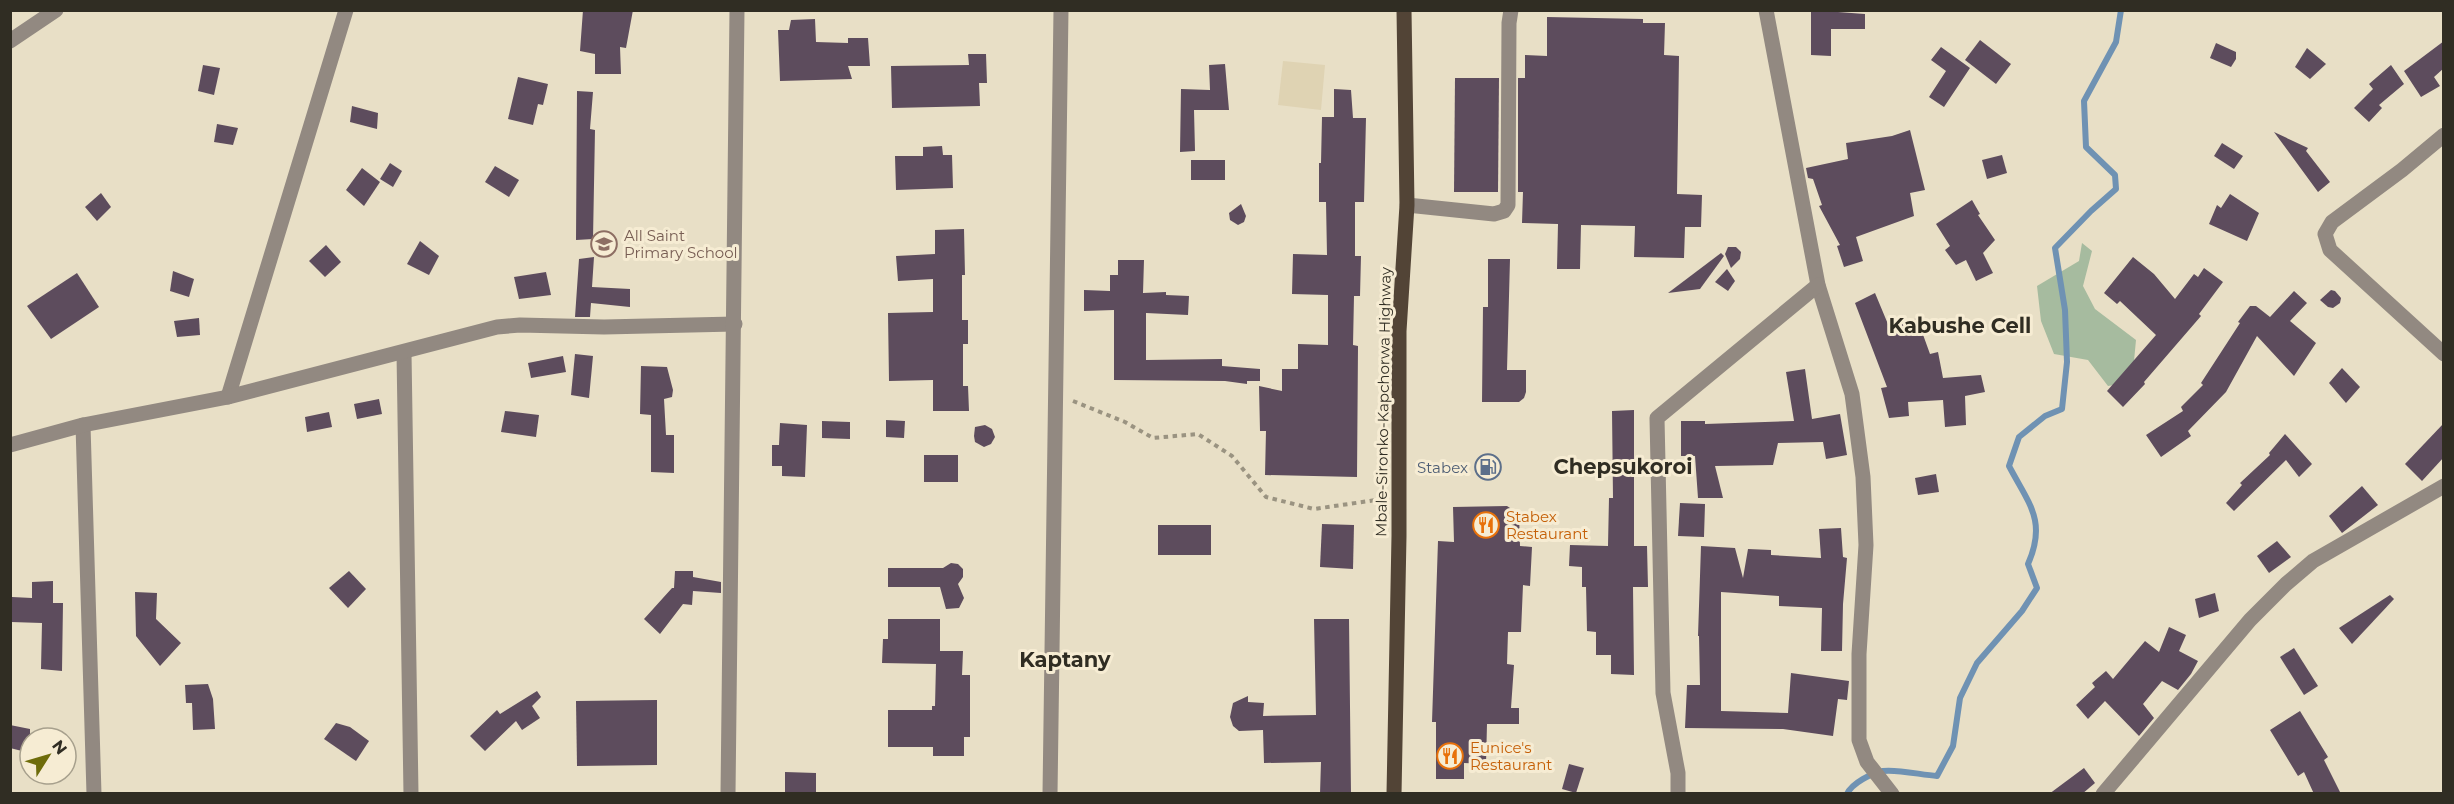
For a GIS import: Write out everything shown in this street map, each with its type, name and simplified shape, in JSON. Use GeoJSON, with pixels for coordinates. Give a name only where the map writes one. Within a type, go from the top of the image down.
{"type":"FeatureCollection","features":[{"type":"Feature","properties":{"kind":"main road","name":"Mbale-Sironko-Kapchorwa Highway"},"geometry":{"type":"LineString","coordinates":[[1394,794],[1399,332],[1407,205],[1404,10]]}},
{"type":"Feature","properties":{"kind":"street"},"geometry":{"type":"LineString","coordinates":[[10,41],[56,10]]}},
{"type":"Feature","properties":{"kind":"street"},"geometry":{"type":"LineString","coordinates":[[228,398],[346,10]]}},
{"type":"Feature","properties":{"kind":"street"},"geometry":{"type":"LineString","coordinates":[[728,794],[737,10]]}},
{"type":"Feature","properties":{"kind":"street"},"geometry":{"type":"LineString","coordinates":[[1050,794],[1061,10]]}},
{"type":"Feature","properties":{"kind":"street"},"geometry":{"type":"LineString","coordinates":[[1407,205],[1494,214],[1504,211],[1508,205],[1511,10]]}},
{"type":"Feature","properties":{"kind":"street"},"geometry":{"type":"LineString","coordinates":[[1766,10],[1818,285],[1852,394],[1863,477],[1866,545],[1859,654],[1859,740],[1867,762],[1890,791]]}},
{"type":"Feature","properties":{"kind":"street"},"geometry":{"type":"LineString","coordinates":[[2444,135],[2402,170],[2331,222],[2325,239],[2330,250],[2444,354]]}},
{"type":"Feature","properties":{"kind":"street"},"geometry":{"type":"LineString","coordinates":[[1678,794],[1678,772],[1663,693],[1657,418],[1818,285]]}},
{"type":"Feature","properties":{"kind":"street"},"geometry":{"type":"LineString","coordinates":[[10,445],[83,425],[228,398],[497,327],[735,324]]}},
{"type":"Feature","properties":{"kind":"street"},"geometry":{"type":"LineString","coordinates":[[404,353],[411,794]]}},
{"type":"Feature","properties":{"kind":"street"},"geometry":{"type":"LineString","coordinates":[[83,425],[94,794]]}},
{"type":"Feature","properties":{"kind":"street"},"geometry":{"type":"LineString","coordinates":[[2103,794],[2250,620],[2286,584],[2313,561],[2444,486]]}},
{"type":"Feature","properties":{"kind":"path"},"geometry":{"type":"LineString","coordinates":[[1057,397],[1075,401],[1115,418],[1153,438],[1198,434],[1232,456],[1266,497],[1314,509],[1398,496]]}},
{"type":"Feature","properties":{"kind":"shaded area"},"geometry":{"type":"Polygon","coordinates":[[[1283,61],[1325,65],[1321,110],[1278,105],[1283,61]]]}},
{"type":"Feature","properties":{"kind":"green space"},"geometry":{"type":"Polygon","coordinates":[[[2082,243],[2092,251],[2083,286],[2095,309],[2136,340],[2132,382],[2108,386],[2088,360],[2054,354],[2041,321],[2037,286],[2079,261],[2082,243]]]}},
{"type":"Feature","properties":{"kind":"building"},"geometry":{"type":"Polygon","coordinates":[[[583,10],[633,10],[626,48],[620,47],[621,74],[595,74],[595,54],[580,51],[583,10]]]}},
{"type":"Feature","properties":{"kind":"building"},"geometry":{"type":"Polygon","coordinates":[[[1811,10],[1865,14],[1865,29],[1831,29],[1831,56],[1811,55],[1811,10]]]}},
{"type":"Feature","properties":{"kind":"building"},"geometry":{"type":"Polygon","coordinates":[[[1547,17],[1643,19],[1643,23],[1665,23],[1664,55],[1679,56],[1677,194],[1702,195],[1701,227],[1685,227],[1684,258],[1634,257],[1635,226],[1581,225],[1580,269],[1557,269],[1558,224],[1522,223],[1523,192],[1518,192],[1518,78],[1525,78],[1525,55],[1547,56],[1547,17]]]}},
{"type":"Feature","properties":{"kind":"building"},"geometry":{"type":"Polygon","coordinates":[[[815,19],[816,42],[848,43],[848,38],[868,38],[870,66],[848,66],[852,79],[780,81],[778,30],[789,30],[791,20],[815,19]]]}},
{"type":"Feature","properties":{"kind":"building"},"geometry":{"type":"Polygon","coordinates":[[[1980,40],[2011,64],[1996,84],[1965,60],[1980,40]]]}},
{"type":"Feature","properties":{"kind":"building"},"geometry":{"type":"Polygon","coordinates":[[[2444,41],[2444,68],[2434,77],[2440,86],[2421,97],[2404,71],[2444,41]]]}},
{"type":"Feature","properties":{"kind":"building"},"geometry":{"type":"Polygon","coordinates":[[[2216,43],[2236,52],[2236,59],[2231,67],[2210,58],[2216,43]]]}},
{"type":"Feature","properties":{"kind":"building"},"geometry":{"type":"Polygon","coordinates":[[[1941,47],[1970,68],[1944,107],[1929,97],[1946,71],[1931,60],[1941,47]]]}},
{"type":"Feature","properties":{"kind":"building"},"geometry":{"type":"Polygon","coordinates":[[[2307,48],[2326,64],[2310,79],[2295,67],[2307,48]]]}},
{"type":"Feature","properties":{"kind":"building"},"geometry":{"type":"Polygon","coordinates":[[[968,54],[986,54],[987,83],[979,83],[980,106],[892,108],[891,66],[969,65],[968,54]]]}},
{"type":"Feature","properties":{"kind":"building"},"geometry":{"type":"Polygon","coordinates":[[[1225,64],[1229,110],[1194,110],[1195,151],[1180,152],[1181,89],[1210,90],[1209,65],[1225,64]]]}},
{"type":"Feature","properties":{"kind":"building"},"geometry":{"type":"Polygon","coordinates":[[[203,65],[220,68],[214,95],[198,91],[203,65]]]}},
{"type":"Feature","properties":{"kind":"building"},"geometry":{"type":"Polygon","coordinates":[[[2391,65],[2404,84],[2379,105],[2382,108],[2369,122],[2354,108],[2373,89],[2369,84],[2391,65]]]}},
{"type":"Feature","properties":{"kind":"building"},"geometry":{"type":"Polygon","coordinates":[[[518,77],[548,84],[543,105],[538,104],[533,125],[508,119],[518,77]]]}},
{"type":"Feature","properties":{"kind":"building"},"geometry":{"type":"Polygon","coordinates":[[[1455,78],[1499,78],[1498,192],[1454,192],[1455,78]]]}},
{"type":"Feature","properties":{"kind":"building"},"geometry":{"type":"Polygon","coordinates":[[[1334,89],[1351,90],[1353,118],[1366,118],[1364,202],[1355,202],[1355,256],[1361,256],[1360,296],[1354,296],[1353,345],[1358,346],[1357,477],[1265,475],[1266,431],[1260,431],[1259,386],[1282,391],[1282,369],[1298,369],[1298,344],[1328,345],[1328,295],[1292,294],[1293,254],[1327,255],[1326,202],[1319,202],[1319,163],[1321,163],[1322,117],[1334,117],[1334,89]]]}},
{"type":"Feature","properties":{"kind":"building"},"geometry":{"type":"Polygon","coordinates":[[[577,91],[593,92],[590,129],[595,130],[593,239],[576,240],[577,91]]]}},
{"type":"Feature","properties":{"kind":"building"},"geometry":{"type":"Polygon","coordinates":[[[352,106],[378,113],[377,129],[350,122],[352,106]]]}},
{"type":"Feature","properties":{"kind":"building"},"geometry":{"type":"Polygon","coordinates":[[[217,124],[238,128],[233,145],[214,142],[217,124]]]}},
{"type":"Feature","properties":{"kind":"building"},"geometry":{"type":"Polygon","coordinates":[[[1910,130],[1925,190],[1910,193],[1914,216],[1856,237],[1863,261],[1844,267],[1837,246],[1840,245],[1819,206],[1822,205],[1813,179],[1808,178],[1806,168],[1848,159],[1846,143],[1892,136],[1910,130]]]}},
{"type":"Feature","properties":{"kind":"building"},"geometry":{"type":"Polygon","coordinates":[[[2274,132],[2308,148],[2306,151],[2330,182],[2318,192],[2274,132]]]}},
{"type":"Feature","properties":{"kind":"building"},"geometry":{"type":"Polygon","coordinates":[[[2222,143],[2243,156],[2234,169],[2214,156],[2222,143]]]}},
{"type":"Feature","properties":{"kind":"building"},"geometry":{"type":"Polygon","coordinates":[[[942,146],[943,155],[952,155],[953,188],[896,190],[895,156],[923,156],[923,147],[942,146]]]}},
{"type":"Feature","properties":{"kind":"building"},"geometry":{"type":"Polygon","coordinates":[[[2002,155],[2007,173],[1987,179],[1982,160],[2002,155]]]}},
{"type":"Feature","properties":{"kind":"building"},"geometry":{"type":"Polygon","coordinates":[[[1191,160],[1225,160],[1225,180],[1191,180],[1191,160]]]}},
{"type":"Feature","properties":{"kind":"building"},"geometry":{"type":"Polygon","coordinates":[[[390,163],[402,171],[393,187],[380,179],[390,163]]]}},
{"type":"Feature","properties":{"kind":"building"},"geometry":{"type":"Polygon","coordinates":[[[495,166],[519,180],[509,197],[485,182],[495,166]]]}},
{"type":"Feature","properties":{"kind":"building"},"geometry":{"type":"Polygon","coordinates":[[[362,168],[380,182],[364,206],[346,190],[362,168]]]}},
{"type":"Feature","properties":{"kind":"building"},"geometry":{"type":"Polygon","coordinates":[[[101,193],[111,207],[97,221],[85,207],[101,193]]]}},
{"type":"Feature","properties":{"kind":"building"},"geometry":{"type":"Polygon","coordinates":[[[2230,194],[2259,213],[2247,241],[2209,224],[2217,205],[2221,208],[2230,194]]]}},
{"type":"Feature","properties":{"kind":"building"},"geometry":{"type":"Polygon","coordinates":[[[1972,200],[1980,214],[1978,215],[1995,240],[1983,253],[1993,273],[1976,281],[1966,260],[1956,265],[1945,250],[1950,246],[1936,224],[1972,200]]]}},
{"type":"Feature","properties":{"kind":"building"},"geometry":{"type":"Polygon","coordinates":[[[1241,204],[1246,216],[1244,222],[1238,225],[1230,220],[1229,213],[1241,204]]]}},
{"type":"Feature","properties":{"kind":"building"},"geometry":{"type":"Polygon","coordinates":[[[964,229],[965,275],[962,275],[962,320],[968,320],[968,344],[963,344],[963,386],[968,386],[969,411],[933,411],[933,380],[889,381],[888,313],[933,312],[933,279],[898,281],[896,256],[935,254],[935,230],[964,229]]]}},
{"type":"Feature","properties":{"kind":"building"},"geometry":{"type":"Polygon","coordinates":[[[420,241],[439,256],[429,275],[407,264],[420,241]]]}},
{"type":"Feature","properties":{"kind":"building"},"geometry":{"type":"Polygon","coordinates":[[[326,245],[341,262],[325,277],[309,261],[326,245]]]}},
{"type":"Feature","properties":{"kind":"building"},"geometry":{"type":"Polygon","coordinates":[[[1728,247],[1736,247],[1741,252],[1740,259],[1731,268],[1725,254],[1728,247]]]}},
{"type":"Feature","properties":{"kind":"building"},"geometry":{"type":"Polygon","coordinates":[[[1721,253],[1724,256],[1700,289],[1668,293],[1721,253]]]}},
{"type":"Feature","properties":{"kind":"building"},"geometry":{"type":"Polygon","coordinates":[[[594,257],[592,287],[630,289],[630,307],[591,303],[590,317],[575,317],[579,259],[594,257]]]}},
{"type":"Feature","properties":{"kind":"building"},"geometry":{"type":"Polygon","coordinates":[[[2133,257],[2154,274],[2175,299],[2194,274],[2198,277],[2204,268],[2223,282],[2199,314],[2201,316],[2123,407],[2107,391],[2156,335],[2120,301],[2117,304],[2104,293],[2133,257]]]}},
{"type":"Feature","properties":{"kind":"building"},"geometry":{"type":"Polygon","coordinates":[[[1488,259],[1510,259],[1507,370],[1526,370],[1526,392],[1524,398],[1519,402],[1482,402],[1483,307],[1488,307],[1488,259]]]}},
{"type":"Feature","properties":{"kind":"building"},"geometry":{"type":"Polygon","coordinates":[[[1118,260],[1144,260],[1143,293],[1166,292],[1166,295],[1189,296],[1188,315],[1146,313],[1146,360],[1222,359],[1222,366],[1260,369],[1260,381],[1247,381],[1247,384],[1225,381],[1114,380],[1114,310],[1084,311],[1084,290],[1110,291],[1110,275],[1118,275],[1118,260]]]}},
{"type":"Feature","properties":{"kind":"building"},"geometry":{"type":"Polygon","coordinates":[[[1727,269],[1735,281],[1728,291],[1715,282],[1727,269]]]}},
{"type":"Feature","properties":{"kind":"building"},"geometry":{"type":"Polygon","coordinates":[[[173,271],[194,279],[189,297],[170,291],[173,271]]]}},
{"type":"Feature","properties":{"kind":"building"},"geometry":{"type":"Polygon","coordinates":[[[546,272],[551,295],[519,299],[514,277],[546,272]]]}},
{"type":"Feature","properties":{"kind":"building"},"geometry":{"type":"Polygon","coordinates":[[[77,273],[99,307],[51,339],[27,306],[77,273]]]}},
{"type":"Feature","properties":{"kind":"building"},"geometry":{"type":"Polygon","coordinates":[[[2331,290],[2341,298],[2340,303],[2333,308],[2320,300],[2331,290]]]}},
{"type":"Feature","properties":{"kind":"building"},"geometry":{"type":"Polygon","coordinates":[[[2294,291],[2307,303],[2290,321],[2316,343],[2294,376],[2257,336],[2226,392],[2188,431],[2191,436],[2161,457],[2146,435],[2183,411],[2181,407],[2203,385],[2201,383],[2250,306],[2256,306],[2270,317],[2294,291]]]}},
{"type":"Feature","properties":{"kind":"building"},"geometry":{"type":"Polygon","coordinates":[[[1875,293],[1890,329],[1917,318],[1930,354],[1938,352],[1943,378],[1981,375],[1985,392],[1965,396],[1966,425],[1945,427],[1943,400],[1908,402],[1909,416],[1889,418],[1881,388],[1887,387],[1855,303],[1875,293]]]}},
{"type":"Feature","properties":{"kind":"building"},"geometry":{"type":"Polygon","coordinates":[[[199,318],[200,335],[177,337],[174,321],[199,318]]]}},
{"type":"Feature","properties":{"kind":"building"},"geometry":{"type":"Polygon","coordinates":[[[575,354],[593,356],[589,398],[571,395],[575,354]]]}},
{"type":"Feature","properties":{"kind":"building"},"geometry":{"type":"Polygon","coordinates":[[[563,356],[566,372],[531,378],[528,363],[563,356]]]}},
{"type":"Feature","properties":{"kind":"building"},"geometry":{"type":"Polygon","coordinates":[[[641,366],[667,367],[673,390],[672,397],[664,399],[666,435],[674,435],[674,473],[651,472],[651,415],[640,414],[641,366]]]}},
{"type":"Feature","properties":{"kind":"building"},"geometry":{"type":"Polygon","coordinates":[[[2342,368],[2360,387],[2346,403],[2329,383],[2342,368]]]}},
{"type":"Feature","properties":{"kind":"building"},"geometry":{"type":"Polygon","coordinates":[[[1805,369],[1812,419],[1840,414],[1847,455],[1826,459],[1823,442],[1778,443],[1773,465],[1715,466],[1723,498],[1698,498],[1695,456],[1681,456],[1681,421],[1705,421],[1705,424],[1794,421],[1786,372],[1805,369]]]}},
{"type":"Feature","properties":{"kind":"building"},"geometry":{"type":"Polygon","coordinates":[[[379,399],[382,414],[357,419],[354,404],[379,399]]]}},
{"type":"Feature","properties":{"kind":"building"},"geometry":{"type":"Polygon","coordinates":[[[1634,410],[1634,546],[1647,546],[1648,587],[1633,587],[1634,675],[1611,674],[1611,655],[1596,655],[1596,632],[1587,631],[1586,587],[1582,587],[1582,567],[1569,566],[1570,545],[1608,546],[1609,498],[1613,498],[1612,411],[1634,410]]]}},
{"type":"Feature","properties":{"kind":"building"},"geometry":{"type":"Polygon","coordinates":[[[505,411],[539,415],[536,437],[501,432],[505,411]]]}},
{"type":"Feature","properties":{"kind":"building"},"geometry":{"type":"Polygon","coordinates":[[[329,412],[332,427],[307,432],[305,417],[329,412]]]}},
{"type":"Feature","properties":{"kind":"building"},"geometry":{"type":"Polygon","coordinates":[[[886,420],[905,421],[904,438],[886,437],[886,420]]]}},
{"type":"Feature","properties":{"kind":"building"},"geometry":{"type":"Polygon","coordinates":[[[822,421],[850,422],[850,439],[822,438],[822,421]]]}},
{"type":"Feature","properties":{"kind":"building"},"geometry":{"type":"Polygon","coordinates":[[[780,423],[807,425],[805,477],[782,476],[782,466],[772,466],[772,445],[779,445],[780,423]]]}},
{"type":"Feature","properties":{"kind":"building"},"geometry":{"type":"Polygon","coordinates":[[[2444,423],[2444,457],[2422,481],[2405,464],[2444,423]]]}},
{"type":"Feature","properties":{"kind":"building"},"geometry":{"type":"Polygon","coordinates":[[[985,425],[992,429],[995,437],[991,444],[984,447],[975,442],[974,436],[975,427],[985,425]]]}},
{"type":"Feature","properties":{"kind":"building"},"geometry":{"type":"Polygon","coordinates":[[[2285,434],[2312,464],[2299,477],[2286,460],[2234,511],[2226,503],[2242,485],[2240,483],[2270,455],[2269,453],[2285,434]]]}},
{"type":"Feature","properties":{"kind":"building"},"geometry":{"type":"Polygon","coordinates":[[[924,455],[958,455],[958,482],[924,482],[924,455]]]}},
{"type":"Feature","properties":{"kind":"building"},"geometry":{"type":"Polygon","coordinates":[[[1936,474],[1939,492],[1918,495],[1915,478],[1936,474]]]}},
{"type":"Feature","properties":{"kind":"building"},"geometry":{"type":"Polygon","coordinates":[[[2362,486],[2378,505],[2342,533],[2329,516],[2362,486]]]}},
{"type":"Feature","properties":{"kind":"building"},"geometry":{"type":"Polygon","coordinates":[[[1680,503],[1705,504],[1704,537],[1678,536],[1680,503]]]}},
{"type":"Feature","properties":{"kind":"building"},"geometry":{"type":"Polygon","coordinates":[[[1507,506],[1519,514],[1520,546],[1532,547],[1530,586],[1523,585],[1521,632],[1508,632],[1507,664],[1514,665],[1511,708],[1519,708],[1519,724],[1487,724],[1486,764],[1464,763],[1464,779],[1436,779],[1436,722],[1432,722],[1438,541],[1454,542],[1453,507],[1507,506]]]}},
{"type":"Feature","properties":{"kind":"building"},"geometry":{"type":"Polygon","coordinates":[[[1322,524],[1354,525],[1353,569],[1320,567],[1322,524]]]}},
{"type":"Feature","properties":{"kind":"building"},"geometry":{"type":"Polygon","coordinates":[[[1158,525],[1211,525],[1211,555],[1158,555],[1158,525]]]}},
{"type":"Feature","properties":{"kind":"building"},"geometry":{"type":"Polygon","coordinates":[[[1841,528],[1843,557],[1847,558],[1842,651],[1821,651],[1822,608],[1779,606],[1779,596],[1721,592],[1721,711],[1788,713],[1791,673],[1849,681],[1847,700],[1838,699],[1833,736],[1783,729],[1685,728],[1687,685],[1700,685],[1698,636],[1701,546],[1735,548],[1743,578],[1748,549],[1771,550],[1771,555],[1821,558],[1819,529],[1841,528]]]}},
{"type":"Feature","properties":{"kind":"building"},"geometry":{"type":"Polygon","coordinates":[[[2277,541],[2291,557],[2269,573],[2257,556],[2277,541]]]}},
{"type":"Feature","properties":{"kind":"building"},"geometry":{"type":"Polygon","coordinates":[[[951,563],[958,564],[963,569],[963,577],[958,584],[964,598],[959,608],[946,609],[940,587],[888,587],[888,568],[943,568],[951,563]]]}},
{"type":"Feature","properties":{"kind":"building"},"geometry":{"type":"Polygon","coordinates":[[[349,571],[366,589],[348,608],[329,588],[349,571]]]}},
{"type":"Feature","properties":{"kind":"building"},"geometry":{"type":"Polygon","coordinates":[[[675,571],[693,571],[693,577],[721,582],[721,593],[693,591],[692,605],[683,604],[660,634],[644,619],[674,588],[675,571]]]}},
{"type":"Feature","properties":{"kind":"building"},"geometry":{"type":"Polygon","coordinates":[[[53,581],[53,603],[63,603],[62,671],[41,669],[42,623],[11,622],[12,597],[32,598],[32,582],[53,581]]]}},
{"type":"Feature","properties":{"kind":"building"},"geometry":{"type":"Polygon","coordinates":[[[135,592],[157,593],[156,619],[181,643],[160,666],[136,636],[135,592]]]}},
{"type":"Feature","properties":{"kind":"building"},"geometry":{"type":"Polygon","coordinates":[[[2215,593],[2219,611],[2199,618],[2195,599],[2215,593]]]}},
{"type":"Feature","properties":{"kind":"building"},"geometry":{"type":"Polygon","coordinates":[[[2390,595],[2394,599],[2352,644],[2339,628],[2390,595]]]}},
{"type":"Feature","properties":{"kind":"building"},"geometry":{"type":"Polygon","coordinates":[[[888,619],[940,619],[940,651],[963,651],[962,675],[970,675],[970,737],[964,737],[964,756],[933,756],[933,747],[888,747],[888,710],[932,710],[932,706],[935,706],[936,664],[882,663],[883,639],[888,639],[888,619]]]}},
{"type":"Feature","properties":{"kind":"building"},"geometry":{"type":"Polygon","coordinates":[[[1314,619],[1349,619],[1351,794],[1320,794],[1321,762],[1264,763],[1263,730],[1239,731],[1233,726],[1230,717],[1233,703],[1248,696],[1248,702],[1264,703],[1263,716],[1316,715],[1314,619]]]}},
{"type":"Feature","properties":{"kind":"building"},"geometry":{"type":"Polygon","coordinates":[[[2169,627],[2186,635],[2179,651],[2198,661],[2178,690],[2162,681],[2143,704],[2154,718],[2139,736],[2105,701],[2088,719],[2076,705],[2095,687],[2092,683],[2106,671],[2113,679],[2145,641],[2159,652],[2169,627]]]}},
{"type":"Feature","properties":{"kind":"building"},"geometry":{"type":"Polygon","coordinates":[[[2294,648],[2318,686],[2304,695],[2280,657],[2294,648]]]}},
{"type":"Feature","properties":{"kind":"building"},"geometry":{"type":"Polygon","coordinates":[[[208,684],[213,699],[215,729],[193,730],[192,703],[186,703],[185,685],[208,684]]]}},
{"type":"Feature","properties":{"kind":"building"},"geometry":{"type":"Polygon","coordinates":[[[537,691],[541,697],[532,706],[540,718],[522,730],[516,721],[485,751],[470,736],[497,710],[500,714],[537,691]]]}},
{"type":"Feature","properties":{"kind":"building"},"geometry":{"type":"Polygon","coordinates":[[[657,700],[657,765],[577,766],[576,701],[657,700]]]}},
{"type":"Feature","properties":{"kind":"building"},"geometry":{"type":"Polygon","coordinates":[[[2300,711],[2328,757],[2324,760],[2341,794],[2314,794],[2304,772],[2298,776],[2270,730],[2300,711]]]}},
{"type":"Feature","properties":{"kind":"building"},"geometry":{"type":"Polygon","coordinates":[[[336,723],[350,727],[369,741],[356,761],[324,739],[336,723]]]}},
{"type":"Feature","properties":{"kind":"building"},"geometry":{"type":"Polygon","coordinates":[[[10,725],[18,727],[18,750],[10,748],[10,725]]]}},
{"type":"Feature","properties":{"kind":"building"},"geometry":{"type":"Polygon","coordinates":[[[1569,764],[1584,768],[1576,793],[1562,789],[1569,764]]]}},
{"type":"Feature","properties":{"kind":"building"},"geometry":{"type":"Polygon","coordinates":[[[2084,768],[2095,783],[2082,794],[2049,794],[2084,768]]]}},
{"type":"Feature","properties":{"kind":"building"},"geometry":{"type":"Polygon","coordinates":[[[785,772],[816,773],[816,794],[785,792],[785,772]]]}},
{"type":"Feature","properties":{"kind":"waterway"},"geometry":{"type":"LineString","coordinates":[[1847,794],[1863,779],[1883,771],[1937,776],[1953,746],[1960,698],[1977,663],[2022,611],[2037,588],[2028,564],[2036,536],[2036,524],[2029,502],[2009,466],[2019,437],[2045,416],[2062,409],[2067,362],[2065,310],[2055,248],[2116,189],[2115,175],[2086,147],[2084,101],[2116,42],[2121,10]]}},
{"type":"Feature","properties":{"kind":"place","name":"All Saint Primary School"},"geometry":{"type":"Point","coordinates":[604,244]}},
{"type":"Feature","properties":{"kind":"place","name":"Stabex"},"geometry":{"type":"Point","coordinates":[1488,467]}},
{"type":"Feature","properties":{"kind":"place","name":"Stabex Restaurant"},"geometry":{"type":"Point","coordinates":[1486,525]}},
{"type":"Feature","properties":{"kind":"place","name":"Eunice's Restaurant"},"geometry":{"type":"Point","coordinates":[1450,756]}},
{"type":"Feature","properties":{"kind":"district","name":"Kabushe Cell"},"geometry":{"type":"Point","coordinates":[1960,325]}},
{"type":"Feature","properties":{"kind":"district","name":"Chepsukoroi"},"geometry":{"type":"Point","coordinates":[1623,466]}},
{"type":"Feature","properties":{"kind":"district","name":"Kaptany"},"geometry":{"type":"Point","coordinates":[1065,659]}}]}
